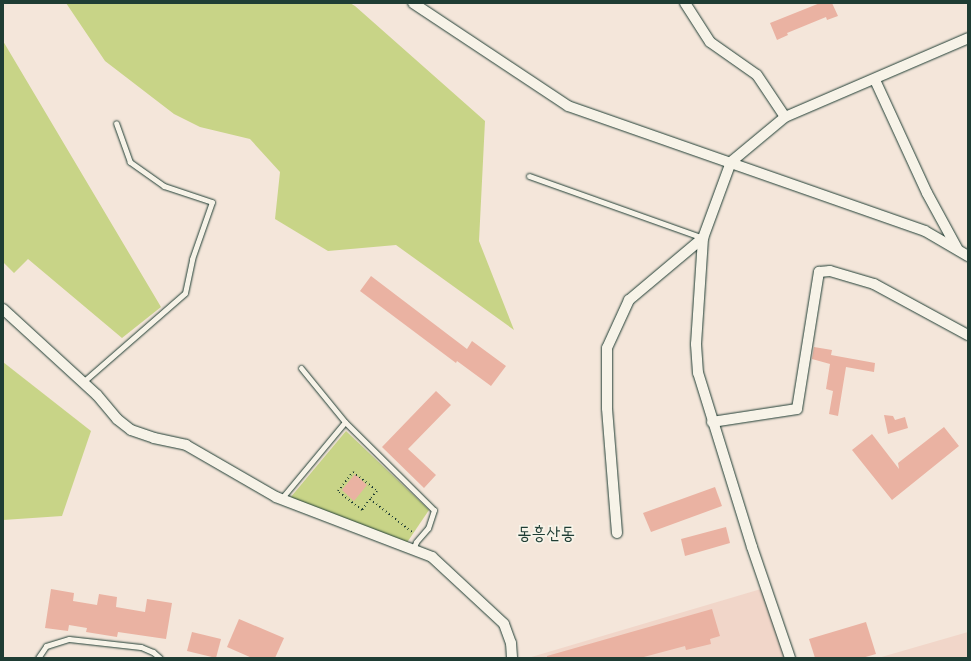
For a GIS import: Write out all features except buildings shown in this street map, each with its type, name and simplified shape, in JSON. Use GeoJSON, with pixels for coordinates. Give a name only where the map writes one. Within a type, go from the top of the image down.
{"type":"FeatureCollection","features":[{"type":"Feature","properties":{"kind":"street"},"geometry":{"type":"LineString","coordinates":[[685,3],[710,42],[757,75],[785,117]]}},
{"type":"Feature","properties":{"kind":"street"},"geometry":{"type":"LineString","coordinates":[[415,4],[568,106],[925,231],[957,248],[968,256]]}},
{"type":"Feature","properties":{"kind":"street"},"geometry":{"type":"LineString","coordinates":[[790,658],[712,422],[700,379],[696,352],[703,238],[731,162],[785,117],[875,80],[968,38]]}},
{"type":"Feature","properties":{"kind":"street"},"geometry":{"type":"LineString","coordinates":[[875,80],[927,193],[957,248]]}},
{"type":"Feature","properties":{"kind":"street"},"geometry":{"type":"LineString","coordinates":[[617,533],[607,408],[608,348],[629,300],[703,238]]}},
{"type":"Feature","properties":{"kind":"street"},"geometry":{"type":"LineString","coordinates":[[712,422],[797,409],[819,272],[830,271],[874,284],[968,335]]}},
{"type":"Feature","properties":{"kind":"street"},"geometry":{"type":"LineString","coordinates":[[3,309],[84,382],[117,419],[131,430],[154,438],[186,445],[281,499],[432,557],[504,624],[511,643],[512,658]]}},
{"type":"Feature","properties":{"kind":"lane"},"geometry":{"type":"LineString","coordinates":[[84,382],[186,293],[192,259],[212,202],[164,186],[130,162],[116,123]]}},
{"type":"Feature","properties":{"kind":"lane"},"geometry":{"type":"LineString","coordinates":[[530,176],[703,238]]}},
{"type":"Feature","properties":{"kind":"lane"},"geometry":{"type":"LineString","coordinates":[[301,368],[346,422],[434,510],[428,528],[419,538],[413,550]]}},
{"type":"Feature","properties":{"kind":"lane"},"geometry":{"type":"LineString","coordinates":[[281,499],[346,422]]}},
{"type":"Feature","properties":{"kind":"lane"},"geometry":{"type":"LineString","coordinates":[[38,658],[46,646],[69,639],[141,647],[153,652],[160,658]]}},
{"type":"Feature","properties":{"kind":"path"},"geometry":{"type":"LineString","coordinates":[[353,472],[377,490],[370,499],[362,510],[338,491],[353,472]]}},
{"type":"Feature","properties":{"kind":"path"},"geometry":{"type":"LineString","coordinates":[[370,499],[419,538]]}},
{"type":"Feature","properties":{"kind":"shaded area"},"geometry":{"type":"Polygon","coordinates":[[[761,589],[785,658],[528,658],[761,589]]]}},
{"type":"Feature","properties":{"kind":"shaded area"},"geometry":{"type":"Polygon","coordinates":[[[968,632],[968,658],[878,658],[968,632]]]}},
{"type":"Feature","properties":{"kind":"green space"},"geometry":{"type":"Polygon","coordinates":[[[66,3],[350,3],[355,6],[485,121],[479,241],[514,330],[396,245],[328,251],[275,219],[280,172],[250,139],[200,127],[174,114],[105,61],[66,3]]]}},
{"type":"Feature","properties":{"kind":"green space"},"geometry":{"type":"Polygon","coordinates":[[[3,41],[161,307],[122,338],[28,259],[14,273],[3,262],[3,41]]]}},
{"type":"Feature","properties":{"kind":"green space"},"geometry":{"type":"Polygon","coordinates":[[[3,362],[91,431],[62,516],[3,520],[3,362]]]}},
{"type":"Feature","properties":{"kind":"green space"},"geometry":{"type":"Polygon","coordinates":[[[346,431],[429,510],[406,544],[290,498],[346,431]]]}},
{"type":"Feature","properties":{"kind":"district","name":"동흥산동"},"geometry":{"type":"Point","coordinates":[546,533]}}]}
